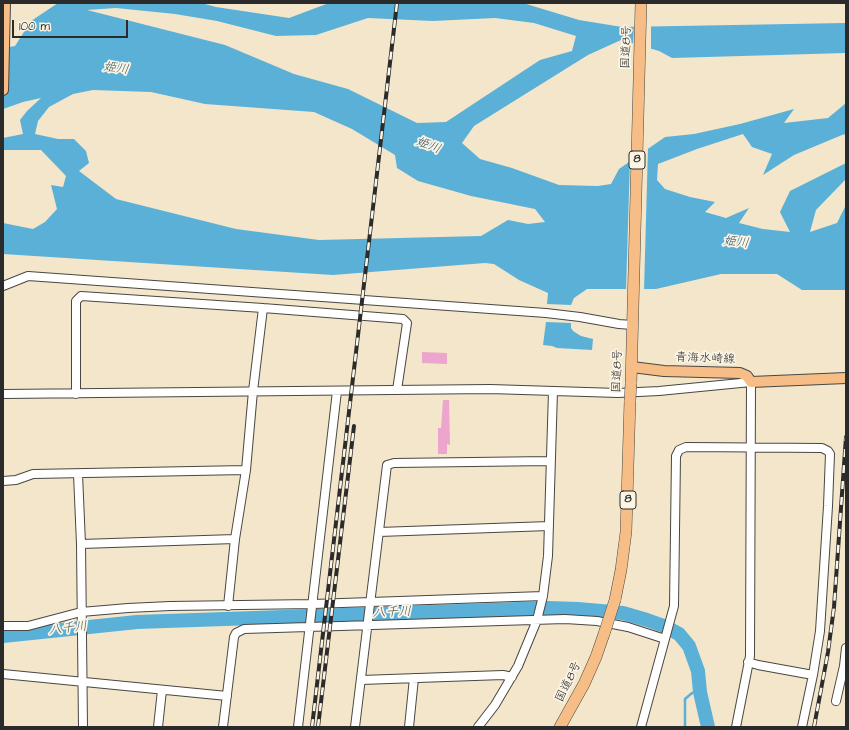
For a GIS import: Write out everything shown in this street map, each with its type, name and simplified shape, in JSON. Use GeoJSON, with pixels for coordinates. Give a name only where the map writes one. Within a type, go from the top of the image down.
{"type":"FeatureCollection","features":[{"type":"Feature","properties":{"kind":"highway","name":"国道8号"},"geometry":{"type":"LineString","coordinates":[[560,727],[584,684],[596,657],[605,631],[615,600],[626,532],[641,3]]}},
{"type":"Feature","properties":{"kind":"main road"},"geometry":{"type":"LineString","coordinates":[[3,90],[5,3]]}},
{"type":"Feature","properties":{"kind":"main road","name":"青海水崎線"},"geometry":{"type":"LineString","coordinates":[[632,362],[705,373],[740,373],[747,376],[751,382]]}},
{"type":"Feature","properties":{"kind":"main road"},"geometry":{"type":"LineString","coordinates":[[751,382],[846,378]]}},
{"type":"Feature","properties":{"kind":"street"},"geometry":{"type":"LineString","coordinates":[[3,286],[28,276],[546,313],[633,326]]}},
{"type":"Feature","properties":{"kind":"street"},"geometry":{"type":"LineString","coordinates":[[76,394],[76,300],[81,296],[404,319],[407,323],[396,390]]}},
{"type":"Feature","properties":{"kind":"street"},"geometry":{"type":"LineString","coordinates":[[228,606],[235,539],[246,470],[253,391],[263,308]]}},
{"type":"Feature","properties":{"kind":"street"},"geometry":{"type":"LineString","coordinates":[[3,394],[490,389],[618,393],[652,392],[751,382],[750,656],[736,727]]}},
{"type":"Feature","properties":{"kind":"street"},"geometry":{"type":"LineString","coordinates":[[298,727],[338,391]]}},
{"type":"Feature","properties":{"kind":"street"},"geometry":{"type":"LineString","coordinates":[[478,727],[495,705],[512,677],[537,620],[543,596],[547,575],[553,391]]}},
{"type":"Feature","properties":{"kind":"street"},"geometry":{"type":"LineString","coordinates":[[641,727],[671,619],[675,597],[676,456],[677,452],[686,447],[822,448],[830,454],[820,631],[813,675],[802,727]]}},
{"type":"Feature","properties":{"kind":"street"},"geometry":{"type":"LineString","coordinates":[[355,727],[387,465],[390,463],[550,461]]}},
{"type":"Feature","properties":{"kind":"street"},"geometry":{"type":"LineString","coordinates":[[3,481],[16,480],[33,474],[246,470]]}},
{"type":"Feature","properties":{"kind":"street"},"geometry":{"type":"LineString","coordinates":[[78,474],[81,544],[83,727]]}},
{"type":"Feature","properties":{"kind":"street"},"geometry":{"type":"LineString","coordinates":[[379,532],[549,526]]}},
{"type":"Feature","properties":{"kind":"street"},"geometry":{"type":"LineString","coordinates":[[81,544],[235,539]]}},
{"type":"Feature","properties":{"kind":"street"},"geometry":{"type":"LineString","coordinates":[[3,626],[28,626],[81,612],[170,606],[313,604],[543,596]]}},
{"type":"Feature","properties":{"kind":"street"},"geometry":{"type":"LineString","coordinates":[[223,727],[236,633],[244,629],[368,624],[571,619],[597,621],[628,627],[665,639]]}},
{"type":"Feature","properties":{"kind":"street"},"geometry":{"type":"LineString","coordinates":[[836,701],[845,666],[846,648]]}},
{"type":"Feature","properties":{"kind":"street"},"geometry":{"type":"LineString","coordinates":[[748,662],[813,675]]}},
{"type":"Feature","properties":{"kind":"street"},"geometry":{"type":"LineString","coordinates":[[3,674],[227,696]]}},
{"type":"Feature","properties":{"kind":"street"},"geometry":{"type":"LineString","coordinates":[[361,680],[503,675],[512,677]]}},
{"type":"Feature","properties":{"kind":"street"},"geometry":{"type":"LineString","coordinates":[[409,727],[414,678]]}},
{"type":"Feature","properties":{"kind":"street"},"geometry":{"type":"LineString","coordinates":[[158,727],[162,690]]}},
{"type":"Feature","properties":{"kind":"water","name":"姫川"},"geometry":{"type":"Polygon","coordinates":[[[58,3],[201,3],[216,7],[289,18],[329,3],[523,3],[579,20],[622,27],[846,23],[846,53],[672,58],[659,51],[621,40],[588,55],[474,126],[462,143],[480,159],[512,168],[559,185],[598,186],[611,184],[619,169],[665,137],[694,134],[740,124],[794,109],[784,123],[828,118],[846,103],[846,134],[794,155],[763,175],[772,154],[752,147],[743,134],[658,164],[657,180],[665,189],[690,197],[715,202],[705,212],[726,218],[749,208],[739,223],[763,229],[790,232],[780,212],[790,191],[846,163],[846,179],[816,210],[810,232],[837,223],[846,205],[846,290],[802,290],[777,274],[721,274],[656,289],[587,289],[574,298],[571,305],[547,304],[548,293],[519,280],[494,264],[485,263],[333,275],[3,254],[3,223],[33,229],[45,222],[57,209],[51,185],[63,187],[66,176],[41,150],[3,150],[3,138],[23,134],[20,120],[41,98],[3,109],[3,48],[15,46],[31,21],[58,3]],[[116,8],[87,10],[225,45],[294,74],[348,89],[417,123],[446,122],[540,60],[572,51],[576,36],[534,23],[495,18],[433,21],[368,18],[316,35],[276,36],[217,21],[175,14],[116,8]],[[93,90],[73,94],[49,107],[38,121],[35,134],[58,139],[74,139],[86,151],[89,163],[79,171],[116,199],[236,229],[319,240],[481,236],[508,220],[528,224],[545,222],[535,209],[471,196],[418,181],[397,168],[395,155],[352,129],[314,112],[205,104],[151,92],[93,90]]]}},
{"type":"Feature","properties":{"kind":"water"},"geometry":{"type":"Polygon","coordinates":[[[546,322],[571,323],[571,328],[573,331],[581,336],[593,339],[592,350],[557,348],[543,345],[546,322]]]}},
{"type":"Feature","properties":{"kind":"pier"},"geometry":{"type":"Polygon","coordinates":[[[651,24],[651,51],[633,46],[634,25],[651,24]]]}},
{"type":"Feature","properties":{"kind":"pier"},"geometry":{"type":"Polygon","coordinates":[[[648,147],[644,291],[626,291],[630,159],[648,147]]]}},
{"type":"Feature","properties":{"kind":"building"},"geometry":{"type":"Polygon","coordinates":[[[422,352],[447,353],[447,364],[422,363],[422,352]]]}},
{"type":"Feature","properties":{"kind":"building"},"geometry":{"type":"Polygon","coordinates":[[[443,400],[449,400],[450,445],[447,444],[447,454],[438,454],[438,428],[441,428],[443,400]]]}},
{"type":"Feature","properties":{"kind":"waterway","name":"八千川"},"geometry":{"type":"LineString","coordinates":[[3,636],[137,622],[548,608],[623,613],[664,626],[679,634],[689,646],[698,671],[700,692],[708,727]]}},
{"type":"Feature","properties":{"kind":"waterway"},"geometry":{"type":"LineString","coordinates":[[685,727],[685,699],[692,693],[700,692]]}},
{"type":"Feature","properties":{"kind":"railway"},"geometry":{"type":"LineString","coordinates":[[312,727],[397,3]]}},
{"type":"Feature","properties":{"kind":"railway"},"geometry":{"type":"LineString","coordinates":[[318,727],[354,426]]}},
{"type":"Feature","properties":{"kind":"railway"},"geometry":{"type":"LineString","coordinates":[[814,727],[828,652],[834,607],[846,437]]}}]}
